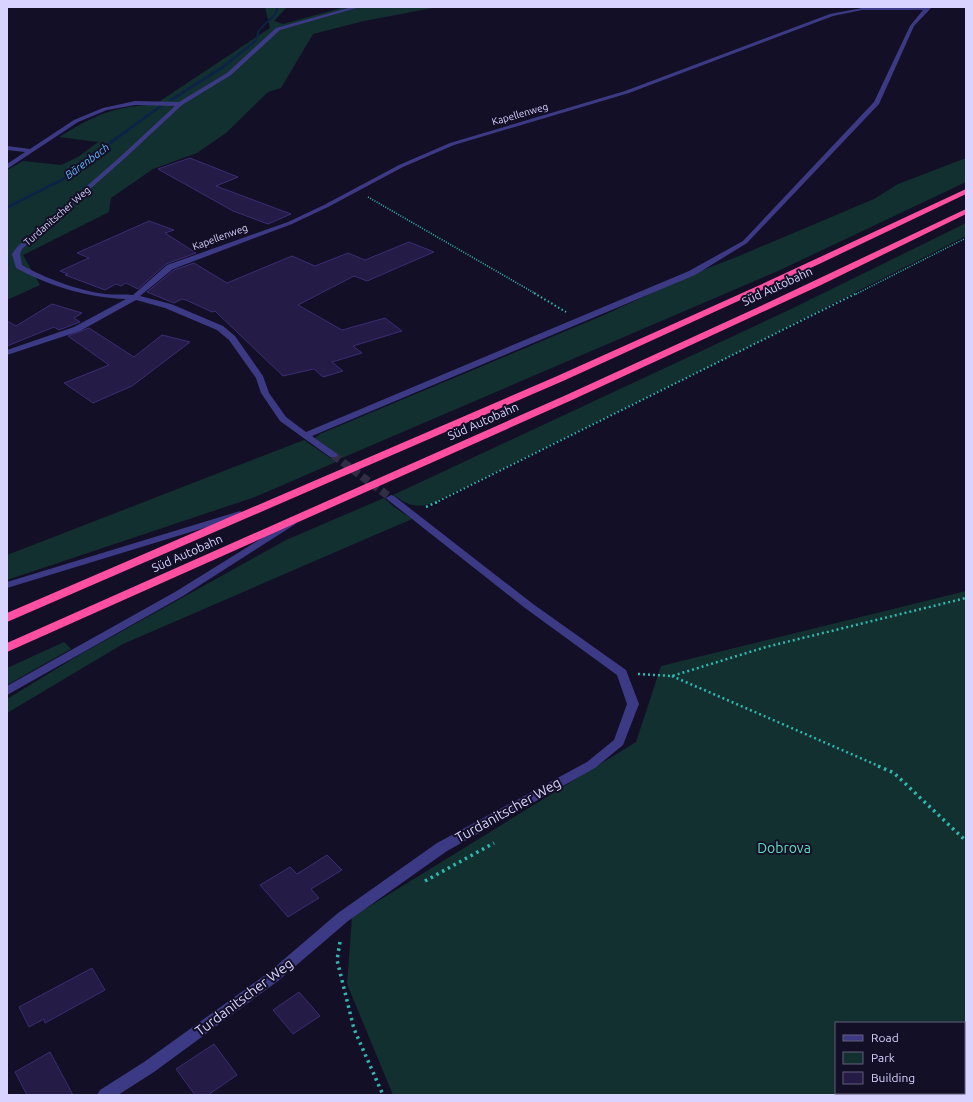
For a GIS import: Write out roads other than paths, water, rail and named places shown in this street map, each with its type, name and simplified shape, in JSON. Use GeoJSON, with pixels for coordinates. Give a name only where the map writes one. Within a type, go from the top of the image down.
{"type":"FeatureCollection","features":[{"type":"Feature","properties":{"kind":"highway","name":"Süd Autobahn"},"geometry":{"type":"LineString","coordinates":[[7,618],[270,505],[690,320],[889,229],[966,191]]}},
{"type":"Feature","properties":{"kind":"highway","name":"Süd Autobahn"},"geometry":{"type":"LineString","coordinates":[[7,648],[294,522],[707,335],[966,211]]}},
{"type":"Feature","properties":{"kind":"street"},"geometry":{"type":"LineString","coordinates":[[7,167],[76,121],[105,109],[150,102],[180,104],[229,74],[247,59],[262,42],[278,29],[358,7]]}},
{"type":"Feature","properties":{"kind":"street"},"geometry":{"type":"LineString","coordinates":[[306,435],[692,273],[745,242],[877,102],[912,26],[928,8]]}},
{"type":"Feature","properties":{"kind":"street","name":"Kapellenweg"},"geometry":{"type":"LineString","coordinates":[[135,297],[170,267],[290,223],[401,166],[452,144],[627,92],[832,16],[862,9],[928,8]]}},
{"type":"Feature","properties":{"kind":"street","name":"Turdanitscher Weg"},"geometry":{"type":"LineString","coordinates":[[180,104],[122,158],[19,248],[16,254],[19,266],[31,273],[75,289],[104,296],[135,297],[168,306],[220,328],[232,338],[260,378],[265,393],[284,419],[333,455]]}},
{"type":"Feature","properties":{"kind":"street"},"geometry":{"type":"LineString","coordinates":[[7,148],[31,151]]}},
{"type":"Feature","properties":{"kind":"street"},"geometry":{"type":"LineString","coordinates":[[7,353],[77,329],[135,297]]}},
{"type":"Feature","properties":{"kind":"street","name":"Turdanitscher Weg"},"geometry":{"type":"LineString","coordinates":[[106,1095],[149,1067],[273,977],[343,917],[442,847],[591,765],[619,742],[633,704],[622,672],[529,606],[391,498]]}},
{"type":"Feature","properties":{"kind":"street"},"geometry":{"type":"LineString","coordinates":[[7,585],[270,505]]}},
{"type":"Feature","properties":{"kind":"street"},"geometry":{"type":"LineString","coordinates":[[7,692],[179,594],[294,522]]}},
{"type":"Feature","properties":{"kind":"waterway","name":"Bärenbach"},"geometry":{"type":"LineString","coordinates":[[171,100],[223,67],[256,40],[259,30],[275,14],[278,7]]}},
{"type":"Feature","properties":{"kind":"waterway","name":"Bärenbach"},"geometry":{"type":"LineString","coordinates":[[7,208],[67,177],[103,148],[161,106]]}},
{"type":"Feature","properties":{"kind":"tunnel"},"geometry":{"type":"LineString","coordinates":[[333,455],[391,498]]}},
{"type":"Feature","properties":{"kind":"park label","name":"Dobrova"},"geometry":{"type":"Point","coordinates":[784,848]}}]}
